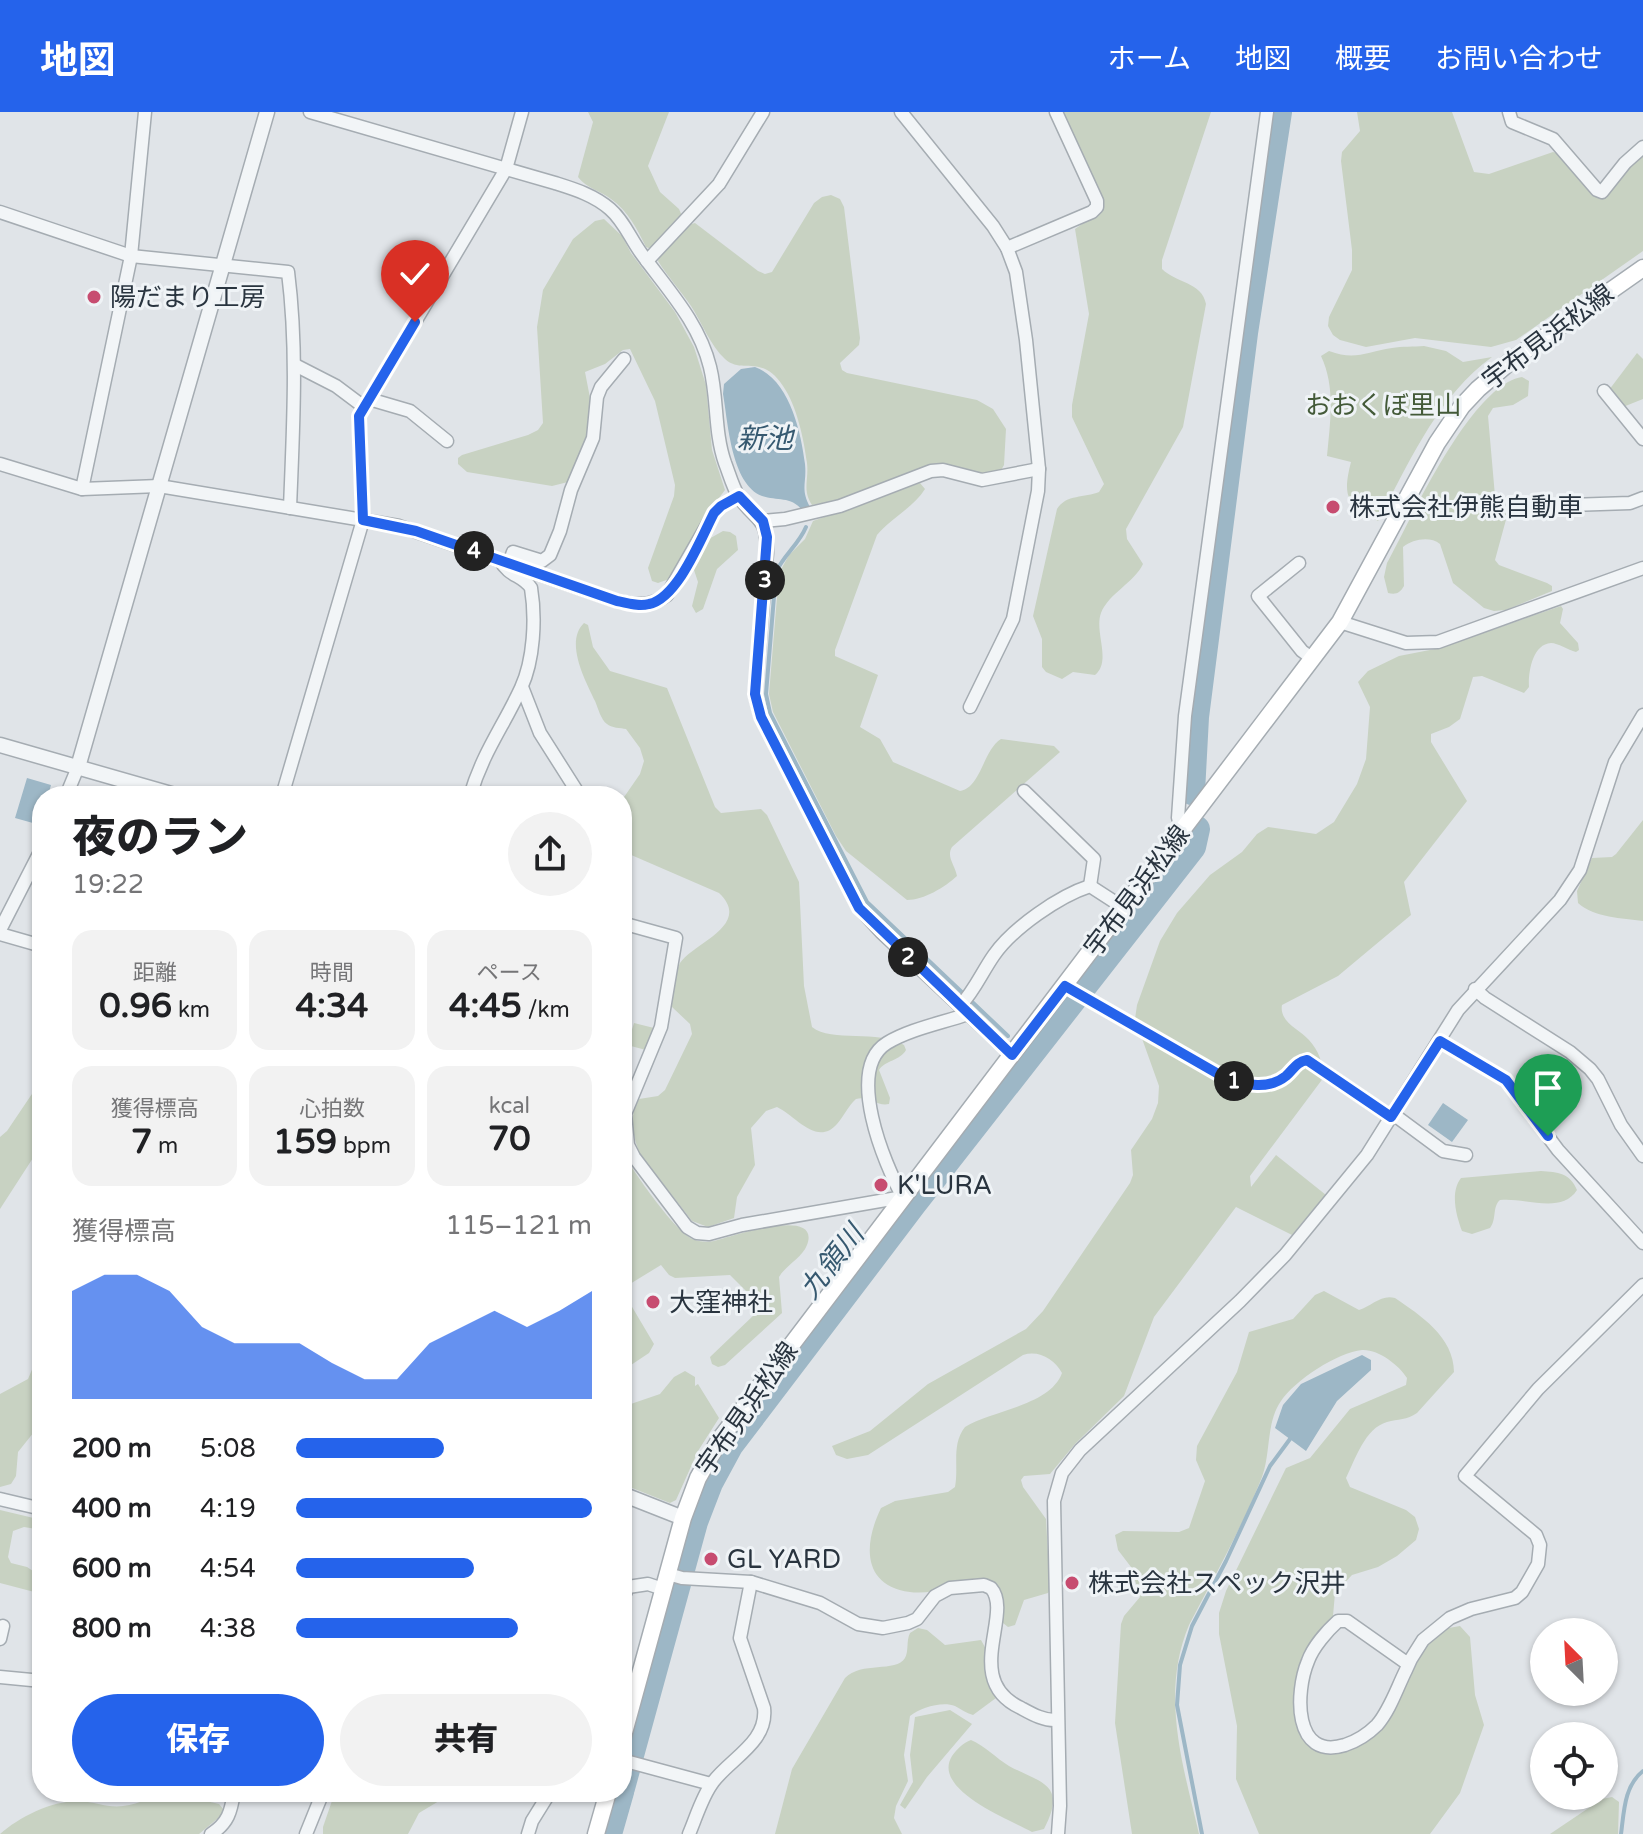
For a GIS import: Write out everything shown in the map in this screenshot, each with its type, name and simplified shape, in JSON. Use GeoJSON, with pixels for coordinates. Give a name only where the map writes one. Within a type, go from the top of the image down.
{"type":"FeatureCollection","features":[{"type":"Feature","properties":{"kind":"main road","name":"宇布見浜松線"},"geometry":{"type":"LineString","coordinates":[[632,1693],[672,1579],[683,1518],[698,1478],[729,1425],[1012,1055],[1072,991],[1124,908],[1340,622],[1437,443],[1462,406],[1512,360],[1643,268]]}},
{"type":"Feature","properties":{"kind":"main road"},"geometry":{"type":"LineString","coordinates":[[596,1834],[605,1802]]}},
{"type":"Feature","properties":{"kind":"street"},"geometry":{"type":"LineString","coordinates":[[82,489],[131,256],[145,112]]}},
{"type":"Feature","properties":{"kind":"street"},"geometry":{"type":"LineString","coordinates":[[70,786],[267,112]]}},
{"type":"Feature","properties":{"kind":"street"},"geometry":{"type":"LineString","coordinates":[[310,112],[579,191],[607,206],[619,217],[682,307],[702,343],[714,383],[721,448],[739,496],[763,521],[767,553],[756,706],[859,908],[966,1004],[1012,1055]]}},
{"type":"Feature","properties":{"kind":"street"},"geometry":{"type":"LineString","coordinates":[[285,786],[363,520],[359,416],[506,169],[522,112]]}},
{"type":"Feature","properties":{"kind":"street"},"geometry":{"type":"LineString","coordinates":[[647,261],[719,184],[763,112]]}},
{"type":"Feature","properties":{"kind":"street"},"geometry":{"type":"LineString","coordinates":[[901,112],[993,226],[1007,248],[1016,272],[1026,340],[1039,469],[1038,491],[1013,619],[970,707]]}},
{"type":"Feature","properties":{"kind":"street"},"geometry":{"type":"LineString","coordinates":[[1007,248],[1097,207],[1056,112]]}},
{"type":"Feature","properties":{"kind":"street"},"geometry":{"type":"LineString","coordinates":[[1187,825],[1178,818],[1185,716],[1267,112]]}},
{"type":"Feature","properties":{"kind":"street"},"geometry":{"type":"LineString","coordinates":[[1509,112],[1512,122],[1553,139],[1602,192],[1625,163],[1643,147]]}},
{"type":"Feature","properties":{"kind":"street"},"geometry":{"type":"LineString","coordinates":[[0,212],[131,256],[288,272],[295,365],[290,508]]}},
{"type":"Feature","properties":{"kind":"street"},"geometry":{"type":"LineString","coordinates":[[504,561],[513,552],[537,561],[550,555],[571,490],[593,438],[601,387],[624,359]]}},
{"type":"Feature","properties":{"kind":"street"},"geometry":{"type":"LineString","coordinates":[[295,365],[367,403],[410,411],[447,441]]}},
{"type":"Feature","properties":{"kind":"street"},"geometry":{"type":"LineString","coordinates":[[1604,391],[1643,439]]}},
{"type":"Feature","properties":{"kind":"street"},"geometry":{"type":"LineString","coordinates":[[0,464],[82,489],[159,486],[399,526],[617,601],[648,605],[658,601],[674,586],[714,513],[739,496]]}},
{"type":"Feature","properties":{"kind":"street"},"geometry":{"type":"LineString","coordinates":[[763,521],[849,504],[931,471],[943,470],[982,480],[1039,469]]}},
{"type":"Feature","properties":{"kind":"street"},"geometry":{"type":"LineString","coordinates":[[1570,505],[1630,503],[1643,498]]}},
{"type":"Feature","properties":{"kind":"street"},"geometry":{"type":"LineString","coordinates":[[474,786],[485,754],[522,687],[531,650],[533,596],[527,582],[510,574],[504,561]]}},
{"type":"Feature","properties":{"kind":"street"},"geometry":{"type":"LineString","coordinates":[[1299,563],[1258,596],[1302,651],[1313,659]]}},
{"type":"Feature","properties":{"kind":"street"},"geometry":{"type":"LineString","coordinates":[[1340,622],[1406,643],[1438,642],[1643,568]]}},
{"type":"Feature","properties":{"kind":"street"},"geometry":{"type":"LineString","coordinates":[[522,687],[540,733],[574,786]]}},
{"type":"Feature","properties":{"kind":"street"},"geometry":{"type":"LineString","coordinates":[[1058,1834],[1054,1501],[1062,1473],[1080,1450],[1285,1255],[1367,1155],[1458,1010],[1574,881],[1615,762],[1643,715]]}},
{"type":"Feature","properties":{"kind":"street"},"geometry":{"type":"LineString","coordinates":[[0,745],[144,786]]}},
{"type":"Feature","properties":{"kind":"street"},"geometry":{"type":"LineString","coordinates":[[1024,791],[1094,859],[1090,886]]}},
{"type":"Feature","properties":{"kind":"street"},"geometry":{"type":"LineString","coordinates":[[32,868],[0,932],[32,943]]}},
{"type":"Feature","properties":{"kind":"street"},"geometry":{"type":"LineString","coordinates":[[632,1153],[687,1227],[697,1233],[709,1234],[742,1225],[903,1197],[878,1142],[867,1083],[867,1071],[878,1050],[966,1004],[993,956],[1013,934],[1051,906],[1090,886]]}},
{"type":"Feature","properties":{"kind":"street"},"geometry":{"type":"LineString","coordinates":[[1090,886],[1124,908]]}},
{"type":"Feature","properties":{"kind":"street"},"geometry":{"type":"LineString","coordinates":[[632,926],[676,938],[661,1027],[632,1093]]}},
{"type":"Feature","properties":{"kind":"street"},"geometry":{"type":"LineString","coordinates":[[1475,989],[1570,1052],[1590,1069],[1621,1125],[1643,1156]]}},
{"type":"Feature","properties":{"kind":"street"},"geometry":{"type":"LineString","coordinates":[[1072,991],[1227,1079],[1245,1085],[1276,1082],[1301,1061],[1313,1062],[1443,1151],[1466,1155]]}},
{"type":"Feature","properties":{"kind":"street"},"geometry":{"type":"LineString","coordinates":[[1440,1041],[1506,1080],[1558,1150],[1643,1243]]}},
{"type":"Feature","properties":{"kind":"street"},"geometry":{"type":"LineString","coordinates":[[1408,1664],[1347,1621],[1338,1621],[1312,1652],[1305,1671],[1301,1715],[1306,1734],[1321,1746],[1330,1748],[1361,1738],[1384,1715],[1423,1640],[1440,1625],[1471,1609],[1515,1598],[1528,1584],[1541,1555],[1536,1535],[1465,1476],[1538,1389],[1643,1285]]}},
{"type":"Feature","properties":{"kind":"street"},"geometry":{"type":"LineString","coordinates":[[632,1498],[683,1518]]}},
{"type":"Feature","properties":{"kind":"street"},"geometry":{"type":"LineString","coordinates":[[0,1499],[32,1507]]}},
{"type":"Feature","properties":{"kind":"street"},"geometry":{"type":"LineString","coordinates":[[632,1586],[672,1579],[751,1582],[820,1603],[858,1624],[883,1628],[917,1619],[935,1596],[950,1588],[984,1585],[991,1588],[997,1600],[991,1661],[994,1682],[1015,1706],[1049,1720],[1057,1720]]}},
{"type":"Feature","properties":{"kind":"street"},"geometry":{"type":"LineString","coordinates":[[689,1834],[711,1784],[757,1737],[765,1718],[740,1638],[751,1582]]}},
{"type":"Feature","properties":{"kind":"street"},"geometry":{"type":"LineString","coordinates":[[0,1677],[32,1680]]}},
{"type":"Feature","properties":{"kind":"street"},"geometry":{"type":"LineString","coordinates":[[632,1762],[711,1784]]}},
{"type":"Feature","properties":{"kind":"street"},"geometry":{"type":"LineString","coordinates":[[211,1834],[225,1823],[232,1802]]}},
{"type":"Feature","properties":{"kind":"street"},"geometry":{"type":"LineString","coordinates":[[306,1834],[319,1802]]}},
{"type":"Feature","properties":{"kind":"street"},"geometry":{"type":"LineString","coordinates":[[528,1834],[544,1802]]}},
{"type":"Feature","properties":{"kind":"green space"},"geometry":{"type":"Polygon","coordinates":[[[588,112],[669,112],[648,166],[660,192],[679,209],[682,216],[651,249],[646,247],[622,209],[578,177],[593,122],[588,112]]]}},
{"type":"Feature","properties":{"kind":"green space"},"geometry":{"type":"Polygon","coordinates":[[[1062,112],[1211,112],[1162,260],[1162,269],[1194,287],[1204,297],[1206,304],[1183,427],[1126,529],[1127,539],[1143,564],[1101,613],[1103,654],[1100,669],[1095,675],[1073,672],[1062,679],[1042,667],[1042,639],[1033,616],[1057,509],[1065,501],[1099,492],[1104,484],[1072,417],[1089,314],[1075,229],[1102,210],[1102,200],[1062,112]]]}},
{"type":"Feature","properties":{"kind":"green space"},"geometry":{"type":"Polygon","coordinates":[[[1357,112],[1452,112],[1474,172],[1489,174],[1553,152],[1559,154],[1594,193],[1618,179],[1643,152],[1643,251],[1516,340],[1491,347],[1415,338],[1366,347],[1340,340],[1328,326],[1329,317],[1352,270],[1341,161],[1342,152],[1360,131],[1357,112]]]}},
{"type":"Feature","properties":{"kind":"green space"},"geometry":{"type":"Polygon","coordinates":[[[831,195],[840,199],[844,207],[860,338],[859,345],[840,363],[842,370],[977,400],[993,409],[1006,429],[1004,465],[1000,472],[982,474],[943,465],[856,496],[812,505],[807,490],[807,463],[802,434],[783,386],[767,370],[725,359],[658,261],[688,225],[695,223],[758,271],[765,274],[772,272],[814,203],[831,195]]]}},
{"type":"Feature","properties":{"kind":"green space"},"geometry":{"type":"Polygon","coordinates":[[[604,219],[622,236],[675,312],[694,347],[706,385],[712,450],[725,490],[710,510],[672,578],[658,583],[652,581],[648,568],[674,496],[675,485],[655,401],[630,349],[585,372],[591,403],[589,437],[568,482],[552,486],[467,472],[458,464],[458,458],[462,455],[528,435],[543,423],[537,327],[543,290],[573,239],[595,221],[604,219]]]}},
{"type":"Feature","properties":{"kind":"green space","name":"おおくぼ里山"},"geometry":{"type":"Polygon","coordinates":[[[1424,346],[1446,351],[1463,362],[1492,357],[1455,391],[1440,411],[1413,454],[1378,521],[1359,510],[1350,499],[1347,484],[1351,462],[1327,456],[1330,393],[1321,356],[1329,351],[1354,356],[1396,347],[1424,346]]]}},
{"type":"Feature","properties":{"kind":"green space"},"geometry":{"type":"Polygon","coordinates":[[[1637,353],[1643,359],[1643,399],[1623,407],[1609,390],[1637,353]]]}},
{"type":"Feature","properties":{"kind":"green space"},"geometry":{"type":"Polygon","coordinates":[[[1522,377],[1529,381],[1528,396],[1513,405],[1493,408],[1488,416],[1495,496],[1507,516],[1495,560],[1499,565],[1547,583],[1552,586],[1552,591],[1506,610],[1484,608],[1453,583],[1440,544],[1427,539],[1416,540],[1403,547],[1404,586],[1398,593],[1388,593],[1384,577],[1387,563],[1444,456],[1483,403],[1503,385],[1522,377]]]}},
{"type":"Feature","properties":{"kind":"green space"},"geometry":{"type":"Polygon","coordinates":[[[920,483],[925,489],[920,496],[877,535],[835,650],[835,656],[878,675],[860,727],[880,739],[893,762],[960,791],[973,783],[990,751],[1001,739],[1054,746],[1060,752],[952,847],[950,858],[957,876],[934,892],[907,900],[846,851],[773,712],[769,694],[779,573],[789,555],[805,539],[813,521],[920,483]]]}},
{"type":"Feature","properties":{"kind":"green space"},"geometry":{"type":"Polygon","coordinates":[[[723,531],[736,536],[738,550],[717,569],[703,609],[696,613],[692,606],[698,582],[695,560],[707,540],[723,531]]]}},
{"type":"Feature","properties":{"kind":"green space"},"geometry":{"type":"Polygon","coordinates":[[[1561,606],[1560,623],[1578,643],[1579,650],[1576,652],[1551,643],[1539,648],[1529,675],[1529,687],[1524,693],[1482,676],[1473,677],[1460,719],[1431,734],[1431,742],[1467,801],[1404,882],[1411,915],[1338,976],[1282,1005],[1287,1021],[1315,1049],[1324,1077],[1250,1176],[1251,1187],[1276,1155],[1326,1195],[1292,1235],[1236,1207],[1154,1317],[1124,1396],[1075,1444],[1050,1474],[1024,1476],[1021,1480],[1046,1519],[1050,1589],[1048,1593],[1024,1600],[1015,1625],[1008,1627],[1003,1623],[998,1588],[986,1581],[918,1593],[894,1588],[882,1581],[875,1572],[870,1548],[871,1535],[881,1508],[895,1501],[948,1492],[955,1487],[958,1441],[965,1427],[1046,1393],[1062,1373],[1046,1357],[1023,1355],[868,1455],[847,1459],[836,1455],[832,1446],[870,1431],[928,1384],[1026,1329],[1043,1311],[1130,1183],[1133,1175],[1131,1150],[1152,1119],[1158,1103],[1159,1086],[1135,1019],[1137,1005],[1160,941],[1177,913],[1210,875],[1242,852],[1257,834],[1268,827],[1316,834],[1334,822],[1357,784],[1366,759],[1370,707],[1358,682],[1368,671],[1399,656],[1440,648],[1561,606]]]}},
{"type":"Feature","properties":{"kind":"green space"},"geometry":{"type":"Polygon","coordinates":[[[584,623],[588,625],[593,647],[610,671],[667,688],[715,807],[721,813],[761,809],[767,815],[799,882],[804,986],[812,1027],[831,1034],[893,1040],[904,1045],[906,1050],[879,1070],[890,1098],[889,1104],[856,1099],[837,1124],[822,1132],[807,1128],[777,1107],[766,1111],[751,1128],[755,1165],[737,1197],[734,1218],[708,1227],[692,1221],[640,1154],[633,1120],[639,1099],[658,1096],[665,1090],[692,1034],[690,1024],[672,1007],[680,963],[725,924],[729,915],[728,904],[719,893],[632,855],[632,786],[644,761],[640,748],[626,729],[611,726],[603,720],[579,662],[576,651],[578,631],[584,623]]]}},
{"type":"Feature","properties":{"kind":"green space"},"geometry":{"type":"Polygon","coordinates":[[[1643,820],[1643,921],[1592,912],[1578,903],[1577,891],[1592,858],[1612,857],[1643,820]]]}},
{"type":"Feature","properties":{"kind":"green space"},"geometry":{"type":"Polygon","coordinates":[[[634,1023],[654,1028],[646,1050],[632,1046],[634,1023]]]}},
{"type":"Feature","properties":{"kind":"green space"},"geometry":{"type":"Polygon","coordinates":[[[32,1094],[32,1159],[0,1209],[0,1137],[32,1094]]]}},
{"type":"Feature","properties":{"kind":"green space"},"geometry":{"type":"Polygon","coordinates":[[[632,1166],[677,1227],[695,1240],[714,1241],[753,1230],[788,1225],[801,1227],[808,1233],[805,1250],[779,1277],[782,1313],[725,1365],[718,1367],[712,1364],[710,1357],[755,1314],[758,1310],[755,1300],[730,1275],[675,1278],[661,1265],[632,1283],[632,1166]]]}},
{"type":"Feature","properties":{"kind":"green space"},"geometry":{"type":"Polygon","coordinates":[[[1541,1171],[1563,1174],[1577,1190],[1562,1202],[1500,1200],[1490,1228],[1472,1234],[1462,1231],[1455,1197],[1461,1178],[1541,1171]]]}},
{"type":"Feature","properties":{"kind":"green space"},"geometry":{"type":"Polygon","coordinates":[[[1324,1291],[1359,1310],[1381,1299],[1395,1298],[1425,1320],[1442,1338],[1452,1359],[1454,1372],[1417,1413],[1379,1425],[1353,1462],[1346,1478],[1350,1487],[1406,1510],[1415,1517],[1419,1529],[1416,1540],[1397,1556],[1378,1567],[1352,1575],[1335,1593],[1333,1616],[1308,1650],[1296,1715],[1302,1737],[1309,1745],[1330,1753],[1363,1743],[1427,1644],[1443,1629],[1460,1626],[1470,1637],[1475,1695],[1484,1725],[1460,1793],[1430,1834],[1259,1834],[1236,1779],[1237,1726],[1219,1634],[1219,1613],[1226,1591],[1286,1468],[1310,1458],[1350,1409],[1406,1385],[1407,1378],[1393,1363],[1375,1352],[1362,1350],[1341,1356],[1317,1369],[1287,1393],[1276,1409],[1262,1477],[1237,1534],[1189,1625],[1180,1651],[1175,1703],[1177,1730],[1199,1834],[1132,1834],[1115,1723],[1121,1624],[1140,1597],[1131,1567],[1118,1550],[1115,1535],[1123,1531],[1179,1532],[1189,1528],[1205,1481],[1196,1460],[1197,1446],[1237,1372],[1249,1332],[1293,1319],[1315,1295],[1324,1291]]]}},
{"type":"Feature","properties":{"kind":"green space"},"geometry":{"type":"Polygon","coordinates":[[[632,1307],[654,1344],[649,1353],[632,1364],[632,1307]]]}},
{"type":"Feature","properties":{"kind":"green space"},"geometry":{"type":"Polygon","coordinates":[[[32,1370],[32,1434],[18,1452],[16,1476],[11,1484],[0,1487],[0,1394],[28,1379],[32,1370]]]}},
{"type":"Feature","properties":{"kind":"green space"},"geometry":{"type":"Polygon","coordinates":[[[685,1371],[695,1377],[695,1386],[698,1384],[719,1418],[698,1451],[676,1500],[670,1503],[632,1488],[632,1404],[660,1394],[674,1377],[685,1371]]]}},
{"type":"Feature","properties":{"kind":"green space"},"geometry":{"type":"Polygon","coordinates":[[[0,1510],[32,1518],[32,1528],[24,1527],[13,1531],[8,1557],[11,1563],[32,1570],[32,1591],[0,1583],[0,1510]]]}},
{"type":"Feature","properties":{"kind":"green space"},"geometry":{"type":"Polygon","coordinates":[[[918,1628],[927,1630],[945,1645],[981,1640],[987,1651],[986,1672],[996,1698],[973,1715],[944,1704],[925,1708],[910,1716],[904,1755],[908,1781],[894,1818],[902,1834],[775,1834],[792,1769],[845,1678],[860,1670],[900,1662],[905,1658],[910,1633],[918,1628]]]}},
{"type":"Feature","properties":{"kind":"green space"},"geometry":{"type":"Polygon","coordinates":[[[950,1710],[972,1724],[927,1777],[905,1809],[900,1805],[913,1782],[910,1755],[915,1717],[950,1710]]]}},
{"type":"Feature","properties":{"kind":"green space"},"geometry":{"type":"Polygon","coordinates":[[[971,1740],[1009,1766],[1040,1781],[1052,1793],[1051,1814],[1044,1829],[1032,1832],[992,1812],[953,1781],[949,1769],[952,1756],[960,1746],[971,1740]]]}},
{"type":"Feature","properties":{"kind":"green space"},"geometry":{"type":"Polygon","coordinates":[[[210,1802],[219,1804],[224,1810],[199,1834],[0,1834],[27,1816],[59,1803],[123,1806],[135,1803],[210,1802]]]}},
{"type":"Feature","properties":{"kind":"green space"},"geometry":{"type":"Polygon","coordinates":[[[332,1802],[437,1802],[419,1813],[408,1834],[323,1834],[332,1802]]]}},
{"type":"Feature","properties":{"kind":"green space"},"geometry":{"type":"Polygon","coordinates":[[[1619,1802],[1618,1834],[1550,1834],[1586,1810],[1618,1810],[1619,1802]]]}},
{"type":"Feature","properties":{"kind":"water","name":"新池"},"geometry":{"type":"Polygon","coordinates":[[[755,367],[777,383],[796,422],[805,464],[805,495],[810,507],[802,510],[793,503],[762,496],[752,489],[737,466],[727,420],[724,384],[741,369],[755,367]]]}},
{"type":"Feature","properties":{"kind":"water"},"geometry":{"type":"Polygon","coordinates":[[[27,778],[51,785],[32,786],[32,823],[15,818],[27,778]]]}},
{"type":"Feature","properties":{"kind":"water"},"geometry":{"type":"Polygon","coordinates":[[[1443,1103],[1468,1120],[1452,1142],[1428,1125],[1443,1103]]]}},
{"type":"Feature","properties":{"kind":"water"},"geometry":{"type":"Polygon","coordinates":[[[1362,1355],[1371,1360],[1371,1370],[1337,1401],[1306,1451],[1275,1428],[1283,1405],[1301,1384],[1362,1355]]]}},
{"type":"Feature","properties":{"kind":"waterway"},"geometry":{"type":"LineString","coordinates":[[1192,792],[1196,717],[1245,333],[1279,112]]}},
{"type":"Feature","properties":{"kind":"waterway"},"geometry":{"type":"LineString","coordinates":[[806,527],[776,572],[766,694],[770,713],[867,902],[1008,1036]]}},
{"type":"Feature","properties":{"kind":"waterway","name":"九領川"},"geometry":{"type":"LineString","coordinates":[[632,1752],[695,1522],[710,1483],[730,1446],[913,1205],[1193,847],[1197,829]]}},
{"type":"Feature","properties":{"kind":"waterway"},"geometry":{"type":"LineString","coordinates":[[1202,1834],[1177,1705],[1180,1665],[1192,1626],[1270,1466],[1290,1439]]}},
{"type":"Feature","properties":{"kind":"waterway"},"geometry":{"type":"LineString","coordinates":[[1621,1834],[1628,1792],[1643,1771]]}},
{"type":"Feature","properties":{"kind":"waterway","name":"九領川"},"geometry":{"type":"LineString","coordinates":[[609,1834],[618,1802]]}},
{"type":"Feature","properties":{"kind":"place","name":"陽だまり工房"},"geometry":{"type":"Point","coordinates":[94,297]}},
{"type":"Feature","properties":{"kind":"place","name":"株式会社伊熊自動車"},"geometry":{"type":"Point","coordinates":[1333,507]}},
{"type":"Feature","properties":{"kind":"place","name":"K'LURA"},"geometry":{"type":"Point","coordinates":[881,1185]}},
{"type":"Feature","properties":{"kind":"place","name":"大窪神社"},"geometry":{"type":"Point","coordinates":[653,1302]}},
{"type":"Feature","properties":{"kind":"place","name":"GL YARD"},"geometry":{"type":"Point","coordinates":[711,1559]}},
{"type":"Feature","properties":{"kind":"place","name":"株式会社スペック沢井"},"geometry":{"type":"Point","coordinates":[1072,1583]}},
{"type":"Feature","properties":{"kind":"route"},"geometry":{"type":"LineString","coordinates":[[415,322],[359,416],[363,520],[416,531],[617,601],[648,605],[667,595],[674,586],[714,513],[739,496],[763,521],[767,537],[755,694],[761,717],[859,908],[1012,1055],[1065,986],[1227,1079],[1245,1085],[1264,1085],[1276,1082],[1295,1065],[1307,1060],[1391,1117],[1440,1041],[1506,1080],[1548,1136]]}}]}
